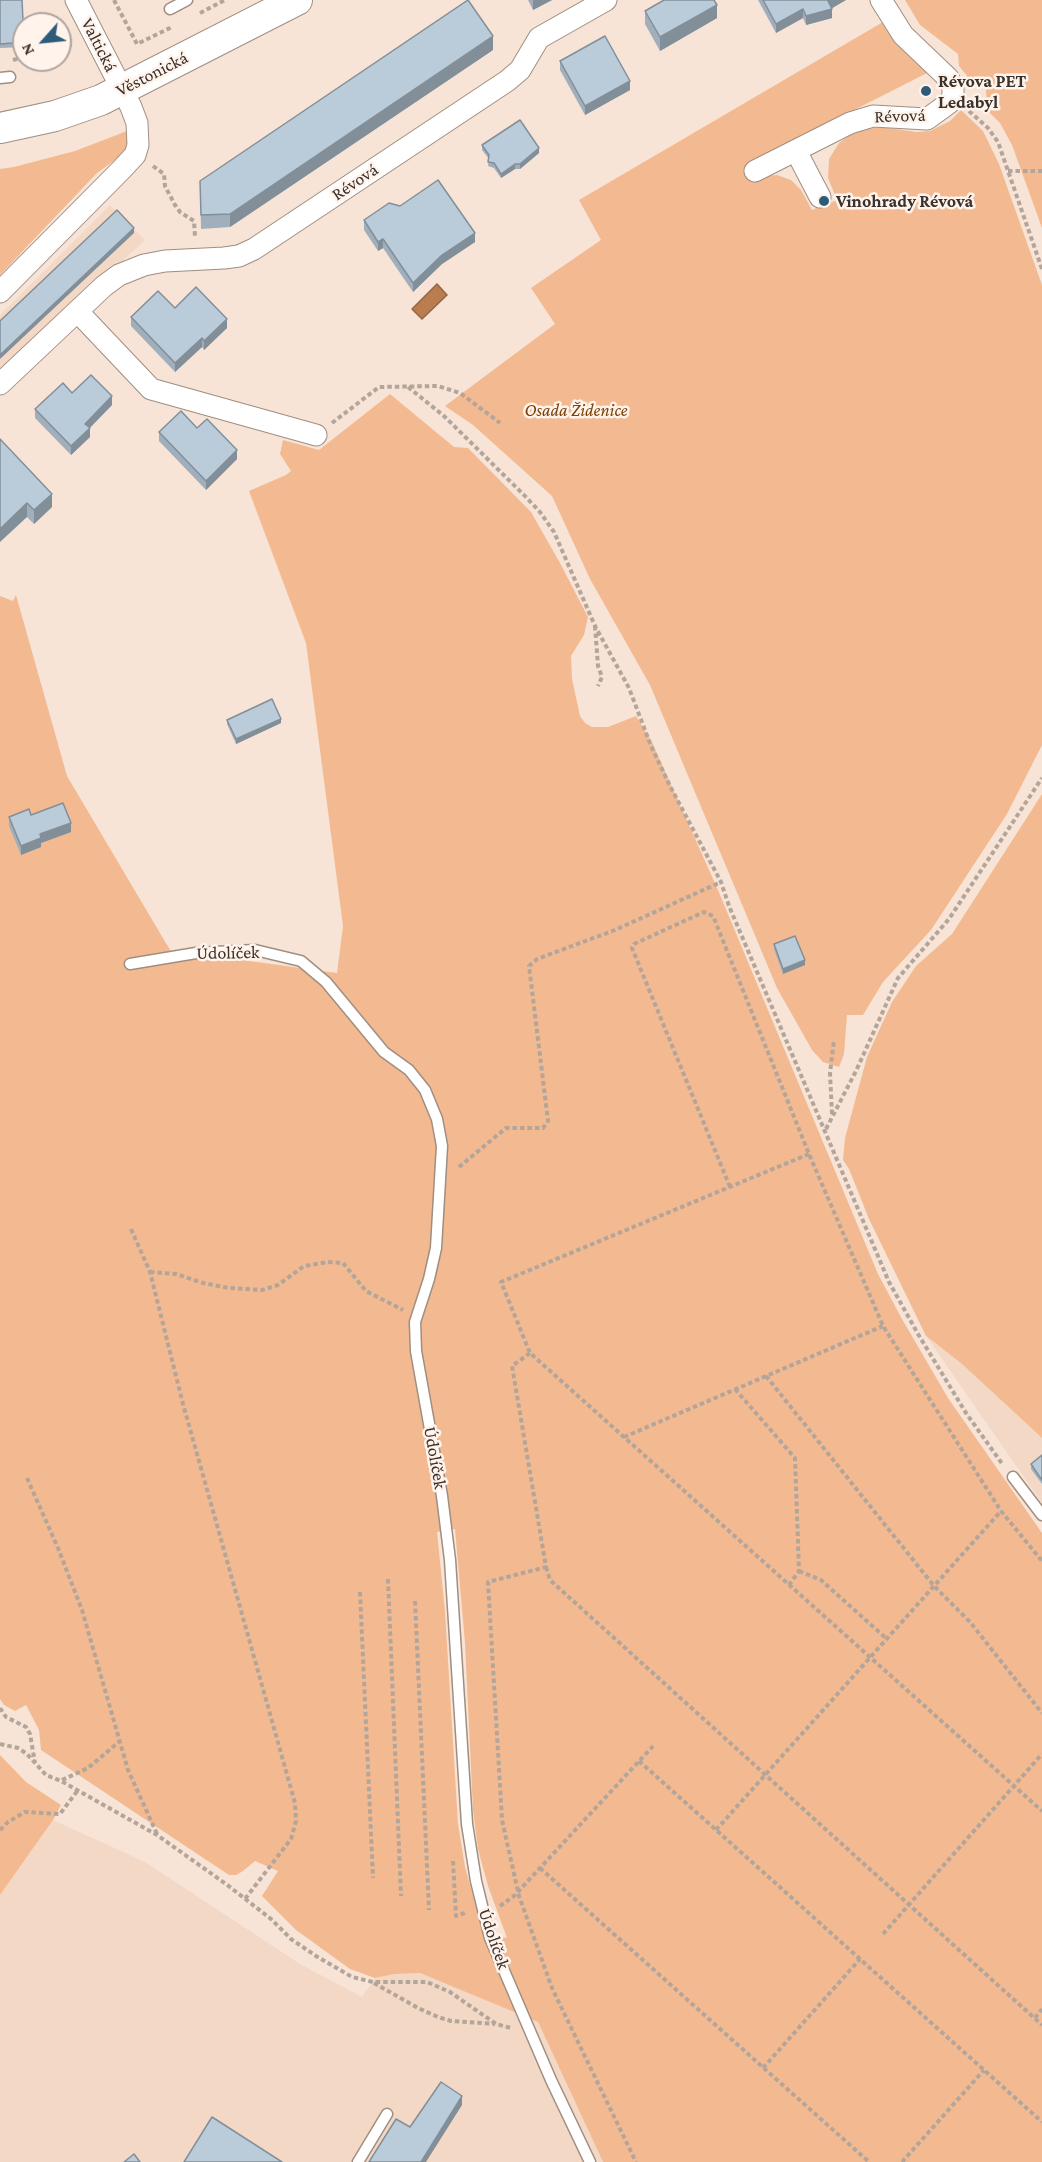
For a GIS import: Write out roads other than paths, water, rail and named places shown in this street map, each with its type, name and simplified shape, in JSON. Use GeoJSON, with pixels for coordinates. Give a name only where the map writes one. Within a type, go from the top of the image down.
{"type":"FeatureCollection","features":[{"type":"Feature","properties":{"kind":"street","name":"Valtická"},"geometry":{"type":"LineString","coordinates":[[76,0],[122,90]]}},
{"type":"Feature","properties":{"kind":"street","name":"Věstonická"},"geometry":{"type":"LineString","coordinates":[[0,128],[24,124],[80,108],[122,90],[297,0]]}},
{"type":"Feature","properties":{"kind":"street","name":"Révová"},"geometry":{"type":"LineString","coordinates":[[0,384],[104,286],[119,275],[144,265],[165,261],[240,256],[254,249],[507,81],[520,70],[539,38],[606,0]]}},
{"type":"Feature","properties":{"kind":"street","name":"Révová"},"geometry":{"type":"LineString","coordinates":[[755,171],[850,123],[873,116],[893,115],[927,119],[939,112],[952,98],[953,87],[948,78],[903,35],[881,0]]}},
{"type":"Feature","properties":{"kind":"street"},"geometry":{"type":"LineString","coordinates":[[0,292],[122,169],[135,153],[139,135],[137,123],[122,90]]}},
{"type":"Feature","properties":{"kind":"street"},"geometry":{"type":"LineString","coordinates":[[796,151],[820,197]]}},
{"type":"Feature","properties":{"kind":"street"},"geometry":{"type":"LineString","coordinates":[[78,312],[151,389],[316,435]]}},
{"type":"Feature","properties":{"kind":"lane"},"geometry":{"type":"LineString","coordinates":[[170,9],[187,0]]}},
{"type":"Feature","properties":{"kind":"lane","name":"Údolíček"},"geometry":{"type":"LineString","coordinates":[[130,964],[196,953],[255,950],[301,961],[326,982],[384,1052],[410,1070],[425,1090],[437,1119],[442,1146],[436,1248],[415,1322],[416,1351],[442,1496],[450,1560],[467,1824],[476,1881],[490,1938],[531,2035],[590,2162]]}},
{"type":"Feature","properties":{"kind":"lane"},"geometry":{"type":"LineString","coordinates":[[1013,1477],[1042,1515]]}},
{"type":"Feature","properties":{"kind":"lane"},"geometry":{"type":"LineString","coordinates":[[358,2162],[387,2114]]}},
{"type":"Feature","properties":{"kind":"place","name":"Révova PET Ledabyl"},"geometry":{"type":"Point","coordinates":[926,91]}},
{"type":"Feature","properties":{"kind":"place","name":"Vinohrady Révová"},"geometry":{"type":"Point","coordinates":[824,201]}},
{"type":"Feature","properties":{"kind":"park label","name":"Osada Židenice"},"geometry":{"type":"Point","coordinates":[576,410]}}]}
